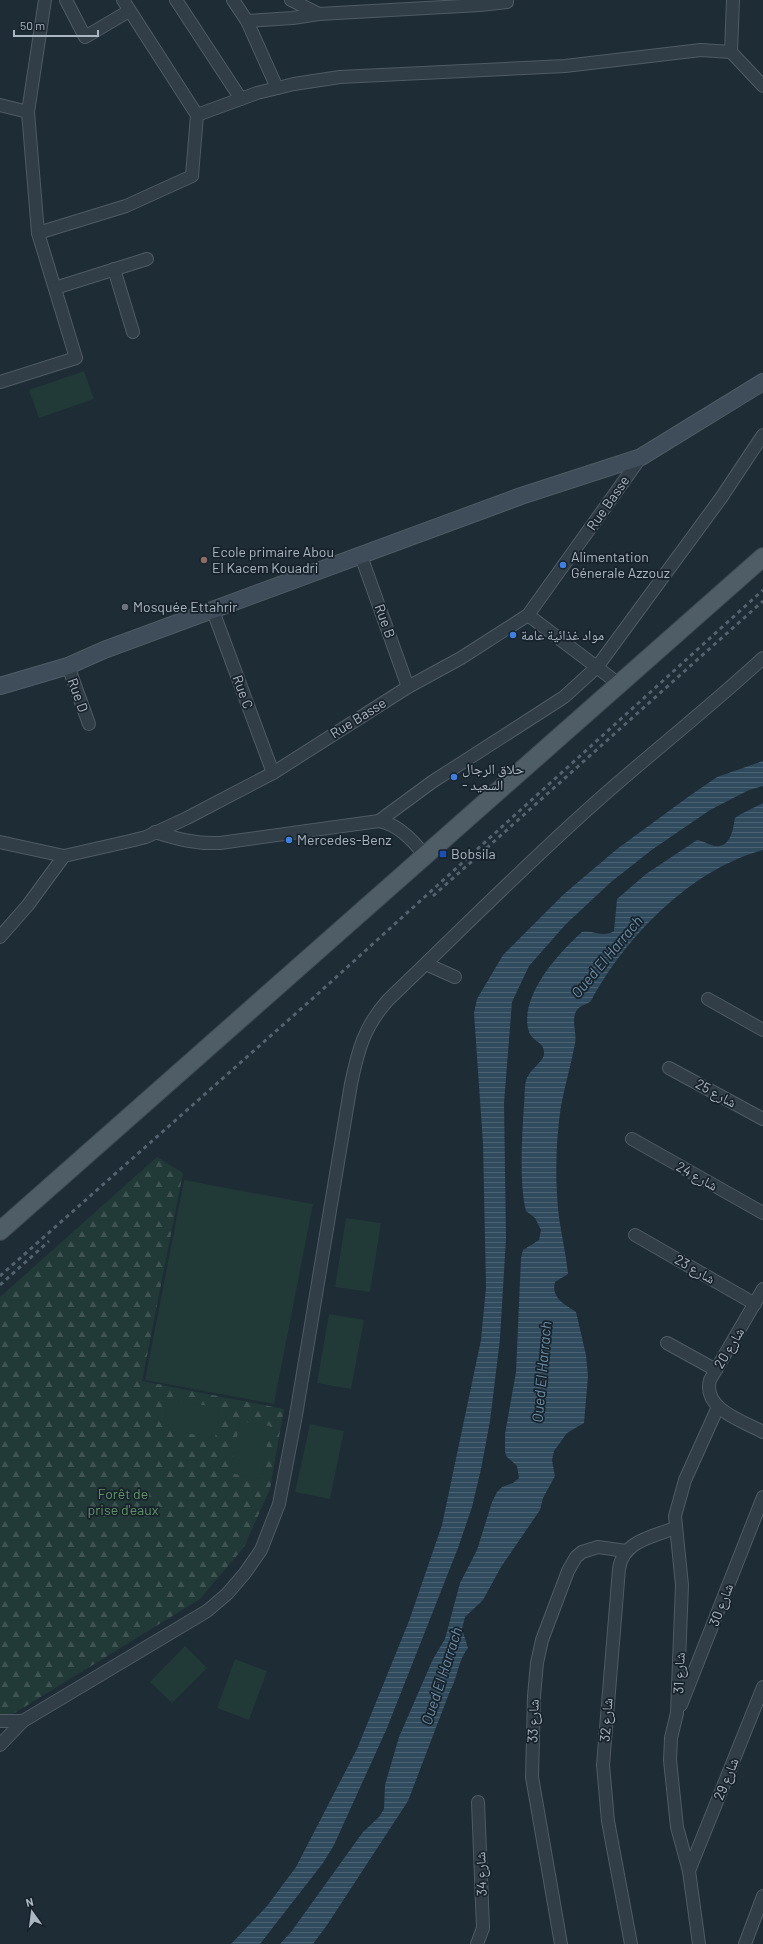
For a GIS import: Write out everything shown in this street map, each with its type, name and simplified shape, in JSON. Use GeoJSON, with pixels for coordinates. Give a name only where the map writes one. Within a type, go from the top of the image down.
{"type":"FeatureCollection","features":[{"type":"Feature","properties":{"kind":"main road"},"geometry":{"type":"LineString","coordinates":[[0,1230],[763,557]]}},
{"type":"Feature","properties":{"kind":"street"},"geometry":{"type":"LineString","coordinates":[[0,382],[76,358],[38,233],[28,112],[45,0]]}},
{"type":"Feature","properties":{"kind":"street"},"geometry":{"type":"LineString","coordinates":[[66,0],[84,37],[129,11]]}},
{"type":"Feature","properties":{"kind":"street"},"geometry":{"type":"LineString","coordinates":[[38,233],[126,206],[192,176],[197,115],[123,0]]}},
{"type":"Feature","properties":{"kind":"street"},"geometry":{"type":"LineString","coordinates":[[176,0],[241,99]]}},
{"type":"Feature","properties":{"kind":"street"},"geometry":{"type":"LineString","coordinates":[[233,0],[247,21],[277,88]]}},
{"type":"Feature","properties":{"kind":"street"},"geometry":{"type":"LineString","coordinates":[[291,0],[319,14]]}},
{"type":"Feature","properties":{"kind":"street"},"geometry":{"type":"LineString","coordinates":[[247,21],[293,18],[319,14],[480,5],[507,2],[507,0]]}},
{"type":"Feature","properties":{"kind":"street"},"geometry":{"type":"LineString","coordinates":[[731,52],[733,0]]}},
{"type":"Feature","properties":{"kind":"street"},"geometry":{"type":"LineString","coordinates":[[197,115],[277,88],[340,77],[565,66],[701,50],[731,52],[763,86]]}},
{"type":"Feature","properties":{"kind":"street"},"geometry":{"type":"LineString","coordinates":[[0,105],[28,112]]}},
{"type":"Feature","properties":{"kind":"street"},"geometry":{"type":"LineString","coordinates":[[55,288],[147,259]]}},
{"type":"Feature","properties":{"kind":"street"},"geometry":{"type":"LineString","coordinates":[[114,269],[133,332]]}},
{"type":"Feature","properties":{"kind":"street"},"geometry":{"type":"LineString","coordinates":[[0,686],[68,666],[104,650],[521,496],[641,457],[763,382]]}},
{"type":"Feature","properties":{"kind":"street"},"geometry":{"type":"LineString","coordinates":[[379,821],[432,782],[564,697],[597,667],[721,498],[763,435]]}},
{"type":"Feature","properties":{"kind":"street","name":"Rue Basse"},"geometry":{"type":"LineString","coordinates":[[0,842],[64,856],[130,841],[186,818],[273,772],[408,687],[461,658],[528,615],[641,457]]}},
{"type":"Feature","properties":{"kind":"street","name":"Rue B"},"geometry":{"type":"LineString","coordinates":[[361,556],[408,687]]}},
{"type":"Feature","properties":{"kind":"street","name":"Rue C"},"geometry":{"type":"LineString","coordinates":[[213,611],[273,772]]}},
{"type":"Feature","properties":{"kind":"street"},"geometry":{"type":"LineString","coordinates":[[528,615],[619,684]]}},
{"type":"Feature","properties":{"kind":"street"},"geometry":{"type":"LineString","coordinates":[[0,1745],[23,1721],[207,1611],[227,1594],[245,1574],[261,1550],[279,1504],[296,1415],[351,1084],[359,1049],[369,1023],[378,1011],[547,846],[598,800],[733,686],[763,658]]}},
{"type":"Feature","properties":{"kind":"street","name":"Rue D"},"geometry":{"type":"LineString","coordinates":[[68,666],[89,724]]}},
{"type":"Feature","properties":{"kind":"street"},"geometry":{"type":"LineString","coordinates":[[155,832],[180,840],[220,843],[379,821],[387,822],[415,842],[424,856]]}},
{"type":"Feature","properties":{"kind":"street"},"geometry":{"type":"LineString","coordinates":[[0,937],[28,906],[64,856]]}},
{"type":"Feature","properties":{"kind":"street"},"geometry":{"type":"LineString","coordinates":[[426,964],[455,977]]}},
{"type":"Feature","properties":{"kind":"street"},"geometry":{"type":"LineString","coordinates":[[708,999],[763,1030]]}},
{"type":"Feature","properties":{"kind":"street","name":"شارع 25"},"geometry":{"type":"LineString","coordinates":[[669,1068],[763,1119]]}},
{"type":"Feature","properties":{"kind":"street","name":"شارع 24"},"geometry":{"type":"LineString","coordinates":[[632,1139],[763,1213]]}},
{"type":"Feature","properties":{"kind":"street","name":"شارع 23"},"geometry":{"type":"LineString","coordinates":[[635,1235],[755,1304]]}},
{"type":"Feature","properties":{"kind":"street","name":"شارع 20"},"geometry":{"type":"LineString","coordinates":[[718,1407],[711,1400],[708,1390],[710,1380],[763,1289]]}},
{"type":"Feature","properties":{"kind":"street"},"geometry":{"type":"LineString","coordinates":[[667,1343],[716,1370]]}},
{"type":"Feature","properties":{"kind":"street"},"geometry":{"type":"LineString","coordinates":[[718,1407],[763,1432]]}},
{"type":"Feature","properties":{"kind":"street","name":"شارع 31"},"geometry":{"type":"LineString","coordinates":[[698,1944],[689,1871],[678,1828],[670,1760],[671,1738],[677,1713],[682,1586],[675,1528],[677,1505],[685,1480],[718,1407]]}},
{"type":"Feature","properties":{"kind":"street","name":"شارع 30"},"geometry":{"type":"LineString","coordinates":[[677,1713],[763,1497]]}},
{"type":"Feature","properties":{"kind":"street"},"geometry":{"type":"LineString","coordinates":[[626,1551],[636,1543],[675,1528]]}},
{"type":"Feature","properties":{"kind":"street","name":"شارع 33"},"geometry":{"type":"LineString","coordinates":[[561,1944],[532,1777],[534,1681],[542,1640],[568,1571],[576,1557],[582,1552],[598,1547],[626,1551]]}},
{"type":"Feature","properties":{"kind":"street","name":"شارع 32"},"geometry":{"type":"LineString","coordinates":[[626,1551],[620,1563],[619,1569],[603,1765],[608,1822],[631,1944]]}},
{"type":"Feature","properties":{"kind":"street","name":"شارع 29"},"geometry":{"type":"LineString","coordinates":[[689,1871],[763,1686]]}},
{"type":"Feature","properties":{"kind":"street"},"geometry":{"type":"LineString","coordinates":[[0,1722],[23,1721]]}},
{"type":"Feature","properties":{"kind":"street","name":"شارع 34"},"geometry":{"type":"LineString","coordinates":[[477,1944],[483,1928],[478,1802]]}},
{"type":"Feature","properties":{"kind":"street"},"geometry":{"type":"LineString","coordinates":[[745,1944],[763,1896]]}},
{"type":"Feature","properties":{"kind":"green space"},"geometry":{"type":"Polygon","coordinates":[[[84,371],[94,399],[39,418],[29,390],[84,371]]]}},
{"type":"Feature","properties":{"kind":"green space","name":"Forêt de prise d'eaux"},"geometry":{"type":"Polygon","coordinates":[[[157,1157],[183,1173],[142,1381],[284,1409],[270,1489],[244,1547],[200,1599],[0,1722],[0,1297],[157,1157]]]}},
{"type":"Feature","properties":{"kind":"green space"},"geometry":{"type":"Polygon","coordinates":[[[184,1180],[313,1204],[274,1404],[145,1380],[184,1180]]]}},
{"type":"Feature","properties":{"kind":"green space"},"geometry":{"type":"Polygon","coordinates":[[[346,1218],[381,1223],[370,1292],[335,1287],[346,1218]]]}},
{"type":"Feature","properties":{"kind":"green space"},"geometry":{"type":"Polygon","coordinates":[[[329,1314],[364,1320],[351,1389],[317,1383],[329,1314]]]}},
{"type":"Feature","properties":{"kind":"green space"},"geometry":{"type":"Polygon","coordinates":[[[167,1399],[220,1408],[215,1438],[162,1429],[167,1399]]]}},
{"type":"Feature","properties":{"kind":"green space"},"geometry":{"type":"Polygon","coordinates":[[[240,1421],[270,1426],[261,1479],[230,1473],[240,1421]]]}},
{"type":"Feature","properties":{"kind":"green space"},"geometry":{"type":"Polygon","coordinates":[[[310,1424],[344,1431],[330,1499],[295,1492],[310,1424]]]}},
{"type":"Feature","properties":{"kind":"green space"},"geometry":{"type":"Polygon","coordinates":[[[185,1646],[207,1668],[172,1703],[150,1682],[185,1646]]]}},
{"type":"Feature","properties":{"kind":"green space"},"geometry":{"type":"Polygon","coordinates":[[[235,1659],[267,1671],[249,1720],[217,1708],[235,1659]]]}},
{"type":"Feature","properties":{"kind":"water"},"geometry":{"type":"Polygon","coordinates":[[[763,761],[763,786],[749,790],[710,810],[653,849],[611,882],[566,924],[529,966],[512,1002],[504,1103],[506,1238],[500,1339],[490,1421],[472,1507],[458,1548],[387,1728],[334,1845],[323,1863],[260,1944],[231,1944],[267,1906],[296,1867],[357,1749],[409,1621],[442,1525],[481,1340],[486,1287],[483,1144],[474,1013],[477,999],[503,955],[564,894],[617,849],[717,777],[763,761]]]}},
{"type":"Feature","properties":{"kind":"water","name":"Oued El Harrach"},"geometry":{"type":"Polygon","coordinates":[[[763,803],[763,850],[737,859],[711,872],[664,908],[624,951],[606,975],[591,1001],[581,1006],[575,1014],[575,1044],[561,1106],[556,1157],[558,1208],[568,1274],[555,1282],[554,1288],[560,1300],[576,1312],[586,1355],[588,1376],[584,1423],[567,1433],[554,1451],[552,1460],[555,1476],[543,1498],[540,1510],[501,1567],[483,1600],[465,1617],[462,1629],[468,1648],[462,1658],[455,1680],[408,1801],[313,1944],[280,1944],[291,1932],[363,1832],[379,1817],[384,1809],[385,1785],[399,1737],[433,1659],[445,1639],[460,1583],[477,1550],[492,1502],[497,1492],[502,1487],[513,1483],[519,1478],[517,1466],[506,1456],[505,1434],[516,1372],[521,1258],[523,1250],[539,1240],[541,1230],[535,1218],[526,1211],[522,1187],[522,1144],[525,1084],[530,1073],[544,1054],[541,1044],[533,1038],[529,1032],[527,1019],[529,1005],[542,977],[562,952],[582,932],[606,934],[614,931],[617,899],[646,874],[697,840],[715,846],[725,844],[730,837],[735,818],[763,803]]]}},
{"type":"Feature","properties":{"kind":"railway"},"geometry":{"type":"LineString","coordinates":[[0,1276],[311,1000],[763,590]]}},
{"type":"Feature","properties":{"kind":"railway"},"geometry":{"type":"LineString","coordinates":[[433,896],[763,601]]}},
{"type":"Feature","properties":{"kind":"railway"},"geometry":{"type":"LineString","coordinates":[[0,1285],[49,1241]]}},
{"type":"Feature","properties":{"kind":"place","name":"Ecole primaire Abou El Kacem Kouadri"},"geometry":{"type":"Point","coordinates":[204,560]}},
{"type":"Feature","properties":{"kind":"place","name":"Alimentation Génerale Azzouz"},"geometry":{"type":"Point","coordinates":[563,565]}},
{"type":"Feature","properties":{"kind":"place","name":"Mosquée Ettahrir"},"geometry":{"type":"Point","coordinates":[125,607]}},
{"type":"Feature","properties":{"kind":"place","name":"مواد غذائية عامة"},"geometry":{"type":"Point","coordinates":[513,635]}},
{"type":"Feature","properties":{"kind":"place","name":"حلاق الرجال - السعيد"},"geometry":{"type":"Point","coordinates":[454,777]}},
{"type":"Feature","properties":{"kind":"place","name":"Mercedes-Benz"},"geometry":{"type":"Point","coordinates":[289,840]}},
{"type":"Feature","properties":{"kind":"place","name":"Bobsila"},"geometry":{"type":"Point","coordinates":[443,854]}}]}
